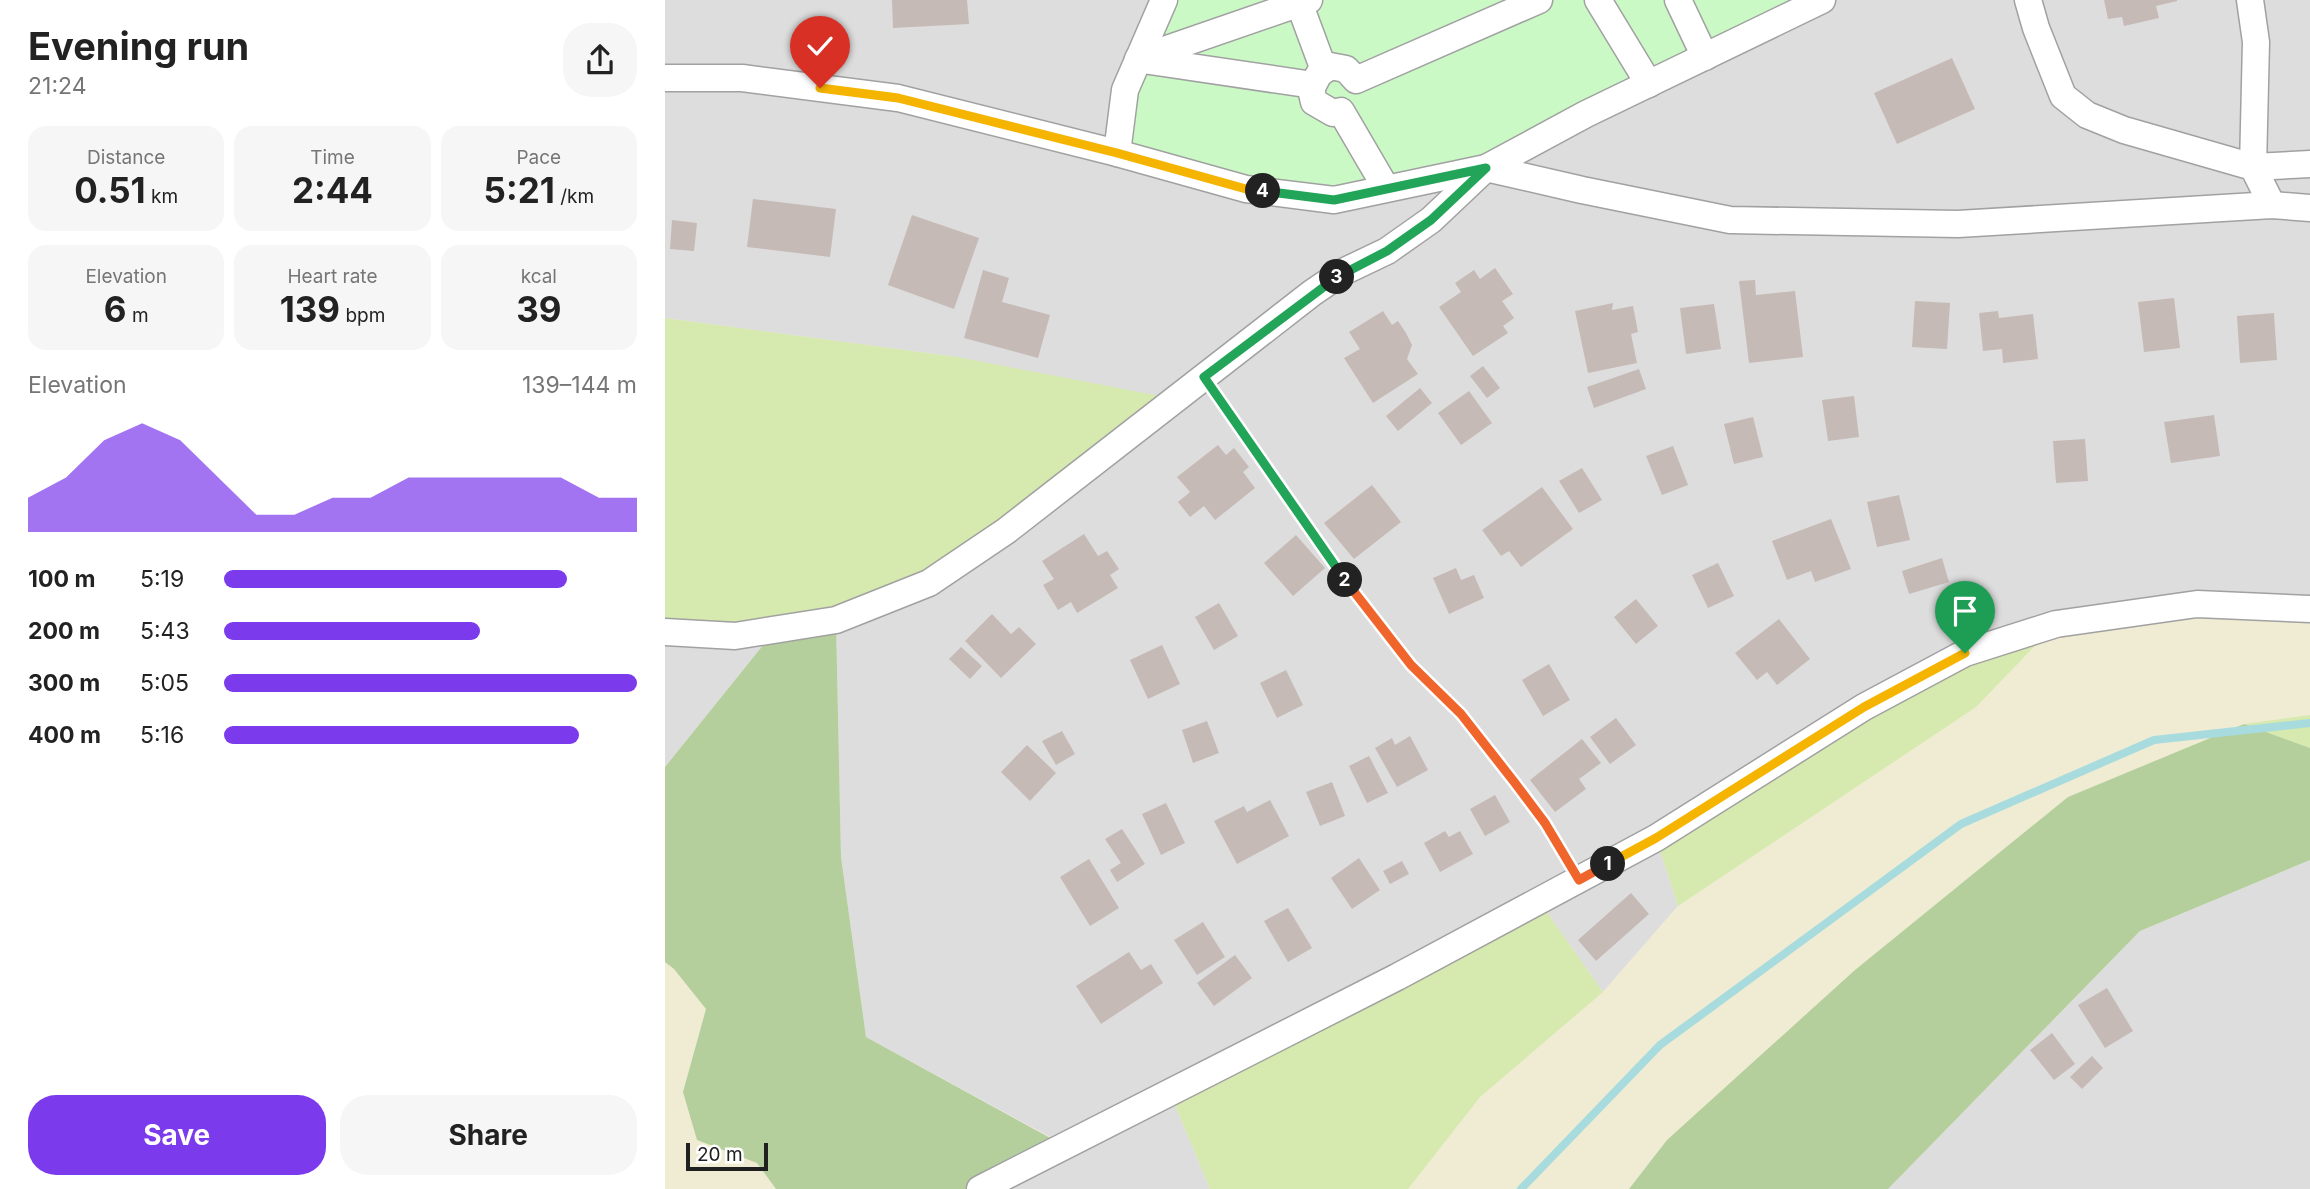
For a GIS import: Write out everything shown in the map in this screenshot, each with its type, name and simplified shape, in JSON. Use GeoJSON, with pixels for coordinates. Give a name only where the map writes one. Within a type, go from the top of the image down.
{"type":"FeatureCollection","features":[{"type":"Feature","properties":{"kind":"street"},"geometry":{"type":"LineString","coordinates":[[1117,153],[1125,90],[1164,0]]}},
{"type":"Feature","properties":{"kind":"street"},"geometry":{"type":"LineString","coordinates":[[1386,188],[1342,111],[1333,113],[1314,102],[1311,89],[1319,78],[1330,66],[1346,69],[1356,80],[1539,0]]}},
{"type":"Feature","properties":{"kind":"street"},"geometry":{"type":"LineString","coordinates":[[1598,0],[1649,85]]}},
{"type":"Feature","properties":{"kind":"street"},"geometry":{"type":"LineString","coordinates":[[1678,0],[1705,57]]}},
{"type":"Feature","properties":{"kind":"street"},"geometry":{"type":"LineString","coordinates":[[665,632],[735,636],[836,620],[929,583],[1006,531],[1343,272],[1387,251],[1431,220],[1486,168],[1586,114],[1705,57],[1779,10],[1822,0]]}},
{"type":"Feature","properties":{"kind":"street"},"geometry":{"type":"LineString","coordinates":[[2028,0],[2063,96],[2087,115],[2124,130],[2253,167],[2310,164]]}},
{"type":"Feature","properties":{"kind":"street"},"geometry":{"type":"LineString","coordinates":[[2250,0],[2256,42],[2253,167],[2272,205]]}},
{"type":"Feature","properties":{"kind":"street"},"geometry":{"type":"LineString","coordinates":[[1138,59],[1302,1],[1319,78]]}},
{"type":"Feature","properties":{"kind":"street"},"geometry":{"type":"LineString","coordinates":[[1138,59],[1319,78]]}},
{"type":"Feature","properties":{"kind":"street"},"geometry":{"type":"LineString","coordinates":[[665,78],[742,78],[898,98],[1117,153],[1246,189],[1334,200],[1486,168],[1730,220],[1958,224],[2272,205],[2310,208]]}},
{"type":"Feature","properties":{"kind":"street"},"geometry":{"type":"LineString","coordinates":[[980,1189],[1397,977],[1579,880],[1656,838],[1864,707],[1965,653],[2056,624],[2197,604],[2310,609]]}},
{"type":"Feature","properties":{"kind":"path"},"geometry":{"type":"LineString","coordinates":[[1204,377],[1354,592],[1411,665],[1461,714],[1515,783],[1545,823],[1579,880]]}},
{"type":"Feature","properties":{"kind":"shaded area"},"geometry":{"type":"Polygon","coordinates":[[[665,0],[2310,0],[2310,609],[1656,838],[1678,906],[1603,992],[1539,901],[1170,1093],[1210,1189],[980,1189],[1065,1145],[866,1037],[841,857],[836,620],[957,357],[665,318],[665,0]]]}},
{"type":"Feature","properties":{"kind":"shaded area"},"geometry":{"type":"Polygon","coordinates":[[[2310,609],[2310,715],[2244,724],[1667,1140],[1629,1189],[1408,1189],[1480,1097],[1603,992],[1678,906],[1845,793],[2056,624],[2310,609]]]}},
{"type":"Feature","properties":{"kind":"shaded area"},"geometry":{"type":"Polygon","coordinates":[[[776,629],[665,767],[665,632],[776,629]]]}},
{"type":"Feature","properties":{"kind":"shaded area"},"geometry":{"type":"Polygon","coordinates":[[[2310,860],[2310,1189],[1888,1189],[2140,931],[2310,860]]]}},
{"type":"Feature","properties":{"kind":"shaded area"},"geometry":{"type":"Polygon","coordinates":[[[665,962],[674,969],[706,1009],[683,1092],[697,1140],[757,1163],[776,1189],[665,1189],[665,962]]]}},
{"type":"Feature","properties":{"kind":"green space"},"geometry":{"type":"Polygon","coordinates":[[[1164,0],[1822,0],[1486,168],[1333,205],[1119,166],[1125,90],[1164,0]]]}},
{"type":"Feature","properties":{"kind":"green space"},"geometry":{"type":"Polygon","coordinates":[[[665,318],[957,357],[1175,399],[871,608],[665,632],[665,318]]]}},
{"type":"Feature","properties":{"kind":"green space"},"geometry":{"type":"Polygon","coordinates":[[[836,620],[841,857],[866,1037],[1065,1146],[980,1189],[776,1189],[757,1163],[697,1140],[683,1092],[706,1009],[674,969],[665,962],[665,767],[776,629],[836,620]]]}},
{"type":"Feature","properties":{"kind":"green space"},"geometry":{"type":"Polygon","coordinates":[[[2056,624],[1976,707],[1678,906],[1656,838],[1864,707],[2056,624]]]}},
{"type":"Feature","properties":{"kind":"green space"},"geometry":{"type":"Polygon","coordinates":[[[2310,715],[2310,748],[2244,724],[2310,715]]]}},
{"type":"Feature","properties":{"kind":"green space"},"geometry":{"type":"Polygon","coordinates":[[[2244,724],[2310,748],[2310,860],[2140,931],[1888,1189],[1629,1189],[1667,1140],[1855,970],[2068,797],[2244,724]]]}},
{"type":"Feature","properties":{"kind":"green space"},"geometry":{"type":"Polygon","coordinates":[[[1539,901],[1603,992],[1480,1097],[1408,1189],[1210,1189],[1170,1093],[1539,901]]]}},
{"type":"Feature","properties":{"kind":"building"},"geometry":{"type":"Polygon","coordinates":[[[892,0],[967,0],[969,24],[893,28],[892,0]]]}},
{"type":"Feature","properties":{"kind":"building"},"geometry":{"type":"Polygon","coordinates":[[[2104,0],[2177,1],[2156,6],[2159,18],[2124,26],[2122,17],[2108,19],[2104,0]]]}},
{"type":"Feature","properties":{"kind":"building"},"geometry":{"type":"Polygon","coordinates":[[[1952,58],[1975,109],[1897,144],[1874,93],[1952,58]]]}},
{"type":"Feature","properties":{"kind":"building"},"geometry":{"type":"Polygon","coordinates":[[[753,199],[836,209],[830,257],[747,247],[753,199]]]}},
{"type":"Feature","properties":{"kind":"building"},"geometry":{"type":"Polygon","coordinates":[[[912,215],[979,238],[954,309],[888,285],[912,215]]]}},
{"type":"Feature","properties":{"kind":"building"},"geometry":{"type":"Polygon","coordinates":[[[672,220],[697,223],[694,251],[670,249],[672,220]]]}},
{"type":"Feature","properties":{"kind":"building"},"geometry":{"type":"Polygon","coordinates":[[[1495,268],[1513,294],[1502,301],[1514,318],[1503,326],[1508,333],[1473,356],[1439,307],[1461,292],[1455,283],[1474,270],[1480,279],[1495,268]]]}},
{"type":"Feature","properties":{"kind":"building"},"geometry":{"type":"Polygon","coordinates":[[[983,270],[1009,278],[1002,302],[1050,315],[1038,358],[964,338],[983,270]]]}},
{"type":"Feature","properties":{"kind":"building"},"geometry":{"type":"Polygon","coordinates":[[[1755,280],[1756,295],[1795,291],[1803,357],[1749,363],[1739,281],[1755,280]]]}},
{"type":"Feature","properties":{"kind":"building"},"geometry":{"type":"Polygon","coordinates":[[[2174,298],[2180,348],[2144,352],[2138,302],[2174,298]]]}},
{"type":"Feature","properties":{"kind":"building"},"geometry":{"type":"Polygon","coordinates":[[[1915,301],[1950,303],[1947,349],[1912,347],[1915,301]]]}},
{"type":"Feature","properties":{"kind":"building"},"geometry":{"type":"Polygon","coordinates":[[[1613,303],[1612,310],[1633,306],[1638,332],[1631,334],[1637,363],[1588,373],[1575,311],[1613,303]]]}},
{"type":"Feature","properties":{"kind":"building"},"geometry":{"type":"Polygon","coordinates":[[[1714,304],[1721,349],[1686,354],[1680,308],[1714,304]]]}},
{"type":"Feature","properties":{"kind":"building"},"geometry":{"type":"Polygon","coordinates":[[[1383,311],[1392,325],[1398,321],[1406,333],[1412,345],[1407,359],[1418,374],[1373,403],[1344,358],[1360,349],[1349,332],[1383,311]]]}},
{"type":"Feature","properties":{"kind":"building"},"geometry":{"type":"Polygon","coordinates":[[[1998,311],[1999,318],[2033,314],[2038,359],[2003,363],[2002,349],[1983,351],[1979,313],[1998,311]]]}},
{"type":"Feature","properties":{"kind":"building"},"geometry":{"type":"Polygon","coordinates":[[[2274,313],[2277,360],[2240,363],[2237,316],[2274,313]]]}},
{"type":"Feature","properties":{"kind":"building"},"geometry":{"type":"Polygon","coordinates":[[[1483,366],[1500,388],[1487,398],[1470,376],[1483,366]]]}},
{"type":"Feature","properties":{"kind":"building"},"geometry":{"type":"Polygon","coordinates":[[[1639,369],[1646,389],[1594,408],[1587,387],[1639,369]]]}},
{"type":"Feature","properties":{"kind":"building"},"geometry":{"type":"Polygon","coordinates":[[[1420,388],[1432,403],[1398,431],[1386,416],[1420,388]]]}},
{"type":"Feature","properties":{"kind":"building"},"geometry":{"type":"Polygon","coordinates":[[[1469,391],[1492,423],[1461,445],[1438,413],[1469,391]]]}},
{"type":"Feature","properties":{"kind":"building"},"geometry":{"type":"Polygon","coordinates":[[[1854,396],[1859,437],[1828,441],[1822,400],[1854,396]]]}},
{"type":"Feature","properties":{"kind":"building"},"geometry":{"type":"Polygon","coordinates":[[[2214,415],[2220,456],[2171,463],[2164,422],[2214,415]]]}},
{"type":"Feature","properties":{"kind":"building"},"geometry":{"type":"Polygon","coordinates":[[[1753,417],[1763,457],[1734,464],[1724,424],[1753,417]]]}},
{"type":"Feature","properties":{"kind":"building"},"geometry":{"type":"Polygon","coordinates":[[[2085,439],[2088,481],[2056,483],[2053,441],[2085,439]]]}},
{"type":"Feature","properties":{"kind":"building"},"geometry":{"type":"Polygon","coordinates":[[[1218,445],[1226,455],[1234,448],[1249,467],[1243,472],[1255,488],[1215,520],[1204,506],[1190,517],[1178,502],[1190,492],[1177,477],[1218,445]]]}},
{"type":"Feature","properties":{"kind":"building"},"geometry":{"type":"Polygon","coordinates":[[[1673,446],[1688,485],[1662,495],[1646,456],[1673,446]]]}},
{"type":"Feature","properties":{"kind":"building"},"geometry":{"type":"Polygon","coordinates":[[[1582,468],[1602,500],[1579,513],[1559,481],[1582,468]]]}},
{"type":"Feature","properties":{"kind":"building"},"geometry":{"type":"Polygon","coordinates":[[[1372,485],[1401,522],[1354,559],[1324,523],[1372,485]]]}},
{"type":"Feature","properties":{"kind":"building"},"geometry":{"type":"Polygon","coordinates":[[[1542,487],[1573,529],[1521,567],[1509,551],[1501,556],[1482,530],[1542,487]]]}},
{"type":"Feature","properties":{"kind":"building"},"geometry":{"type":"Polygon","coordinates":[[[1899,495],[1910,540],[1877,547],[1867,502],[1899,495]]]}},
{"type":"Feature","properties":{"kind":"building"},"geometry":{"type":"Polygon","coordinates":[[[1831,519],[1851,569],[1815,582],[1811,571],[1787,580],[1772,541],[1831,519]]]}},
{"type":"Feature","properties":{"kind":"building"},"geometry":{"type":"Polygon","coordinates":[[[1084,534],[1098,556],[1107,551],[1119,569],[1110,575],[1118,588],[1077,613],[1071,602],[1058,610],[1043,585],[1054,579],[1042,561],[1084,534]]]}},
{"type":"Feature","properties":{"kind":"building"},"geometry":{"type":"Polygon","coordinates":[[[1296,535],[1325,568],[1293,596],[1264,563],[1296,535]]]}},
{"type":"Feature","properties":{"kind":"building"},"geometry":{"type":"Polygon","coordinates":[[[1942,558],[1949,582],[1909,594],[1902,571],[1942,558]]]}},
{"type":"Feature","properties":{"kind":"building"},"geometry":{"type":"Polygon","coordinates":[[[1718,563],[1734,596],[1708,608],[1692,575],[1718,563]]]}},
{"type":"Feature","properties":{"kind":"building"},"geometry":{"type":"Polygon","coordinates":[[[1456,568],[1461,580],[1474,575],[1484,598],[1449,614],[1433,578],[1456,568]]]}},
{"type":"Feature","properties":{"kind":"building"},"geometry":{"type":"Polygon","coordinates":[[[1636,599],[1658,626],[1636,644],[1614,617],[1636,599]]]}},
{"type":"Feature","properties":{"kind":"building"},"geometry":{"type":"Polygon","coordinates":[[[1219,603],[1238,636],[1214,650],[1195,617],[1219,603]]]}},
{"type":"Feature","properties":{"kind":"building"},"geometry":{"type":"Polygon","coordinates":[[[992,614],[1011,634],[1019,627],[1036,644],[1001,678],[965,641],[992,614]]]}},
{"type":"Feature","properties":{"kind":"building"},"geometry":{"type":"Polygon","coordinates":[[[1779,619],[1810,659],[1777,685],[1767,672],[1757,680],[1735,653],[1779,619]]]}},
{"type":"Feature","properties":{"kind":"building"},"geometry":{"type":"Polygon","coordinates":[[[1162,645],[1180,684],[1148,699],[1130,660],[1162,645]]]}},
{"type":"Feature","properties":{"kind":"building"},"geometry":{"type":"Polygon","coordinates":[[[961,647],[982,666],[970,679],[949,659],[961,647]]]}},
{"type":"Feature","properties":{"kind":"building"},"geometry":{"type":"Polygon","coordinates":[[[1549,664],[1570,700],[1543,716],[1522,680],[1549,664]]]}},
{"type":"Feature","properties":{"kind":"building"},"geometry":{"type":"Polygon","coordinates":[[[1286,670],[1303,705],[1277,718],[1260,683],[1286,670]]]}},
{"type":"Feature","properties":{"kind":"building"},"geometry":{"type":"Polygon","coordinates":[[[1616,718],[1636,745],[1610,764],[1590,737],[1616,718]]]}},
{"type":"Feature","properties":{"kind":"building"},"geometry":{"type":"Polygon","coordinates":[[[1207,721],[1219,753],[1193,763],[1182,730],[1207,721]]]}},
{"type":"Feature","properties":{"kind":"building"},"geometry":{"type":"Polygon","coordinates":[[[1062,731],[1075,754],[1056,765],[1042,741],[1062,731]]]}},
{"type":"Feature","properties":{"kind":"building"},"geometry":{"type":"Polygon","coordinates":[[[1410,736],[1428,770],[1397,787],[1375,748],[1392,738],[1395,745],[1410,736]]]}},
{"type":"Feature","properties":{"kind":"building"},"geometry":{"type":"Polygon","coordinates":[[[1582,739],[1601,763],[1579,779],[1586,789],[1555,812],[1530,780],[1582,739]]]}},
{"type":"Feature","properties":{"kind":"building"},"geometry":{"type":"Polygon","coordinates":[[[1027,745],[1056,773],[1030,801],[1001,772],[1027,745]]]}},
{"type":"Feature","properties":{"kind":"building"},"geometry":{"type":"Polygon","coordinates":[[[1369,756],[1388,793],[1367,803],[1349,766],[1369,756]]]}},
{"type":"Feature","properties":{"kind":"building"},"geometry":{"type":"Polygon","coordinates":[[[1332,782],[1345,816],[1320,826],[1306,792],[1332,782]]]}},
{"type":"Feature","properties":{"kind":"building"},"geometry":{"type":"Polygon","coordinates":[[[1495,795],[1510,822],[1485,836],[1470,809],[1495,795]]]}},
{"type":"Feature","properties":{"kind":"building"},"geometry":{"type":"Polygon","coordinates":[[[1270,800],[1289,836],[1237,864],[1214,821],[1244,806],[1247,812],[1270,800]]]}},
{"type":"Feature","properties":{"kind":"building"},"geometry":{"type":"Polygon","coordinates":[[[1166,803],[1185,843],[1161,855],[1142,814],[1166,803]]]}},
{"type":"Feature","properties":{"kind":"building"},"geometry":{"type":"Polygon","coordinates":[[[1122,829],[1145,864],[1117,882],[1110,870],[1121,863],[1105,839],[1122,829]]]}},
{"type":"Feature","properties":{"kind":"building"},"geometry":{"type":"Polygon","coordinates":[[[1445,831],[1449,837],[1460,831],[1473,854],[1440,872],[1424,843],[1445,831]]]}},
{"type":"Feature","properties":{"kind":"building"},"geometry":{"type":"Polygon","coordinates":[[[1359,858],[1380,890],[1352,909],[1331,878],[1359,858]]]}},
{"type":"Feature","properties":{"kind":"building"},"geometry":{"type":"Polygon","coordinates":[[[1089,859],[1119,908],[1090,926],[1060,877],[1089,859]]]}},
{"type":"Feature","properties":{"kind":"building"},"geometry":{"type":"Polygon","coordinates":[[[1402,861],[1409,874],[1390,884],[1383,871],[1402,861]]]}},
{"type":"Feature","properties":{"kind":"building"},"geometry":{"type":"Polygon","coordinates":[[[1631,893],[1649,914],[1596,961],[1578,940],[1631,893]]]}},
{"type":"Feature","properties":{"kind":"building"},"geometry":{"type":"Polygon","coordinates":[[[1288,908],[1312,948],[1288,962],[1264,921],[1288,908]]]}},
{"type":"Feature","properties":{"kind":"building"},"geometry":{"type":"Polygon","coordinates":[[[1203,922],[1225,957],[1197,975],[1174,940],[1203,922]]]}},
{"type":"Feature","properties":{"kind":"building"},"geometry":{"type":"Polygon","coordinates":[[[1129,952],[1141,970],[1151,964],[1163,983],[1101,1024],[1076,986],[1129,952]]]}},
{"type":"Feature","properties":{"kind":"building"},"geometry":{"type":"Polygon","coordinates":[[[1235,955],[1252,978],[1214,1006],[1197,983],[1235,955]]]}},
{"type":"Feature","properties":{"kind":"building"},"geometry":{"type":"Polygon","coordinates":[[[2107,988],[2133,1031],[2105,1048],[2078,1005],[2107,988]]]}},
{"type":"Feature","properties":{"kind":"building"},"geometry":{"type":"Polygon","coordinates":[[[2052,1033],[2075,1064],[2054,1080],[2030,1050],[2052,1033]]]}},
{"type":"Feature","properties":{"kind":"building"},"geometry":{"type":"Polygon","coordinates":[[[2092,1056],[2103,1068],[2082,1089],[2070,1077],[2092,1056]]]}},
{"type":"Feature","properties":{"kind":"waterway"},"geometry":{"type":"LineString","coordinates":[[1521,1189],[1660,1045],[1961,824],[2154,740],[2310,723]]}},
{"type":"Feature","properties":{"kind":"route"},"geometry":{"type":"LineString","coordinates":[[820,88],[898,98],[1117,153],[1246,189],[1334,200],[1486,168],[1443,210],[1399,244],[1343,272],[1312,293],[1204,377],[1354,592],[1411,665],[1461,714],[1515,783],[1545,823],[1579,880],[1656,838],[1864,707],[1965,653]]}}]}
